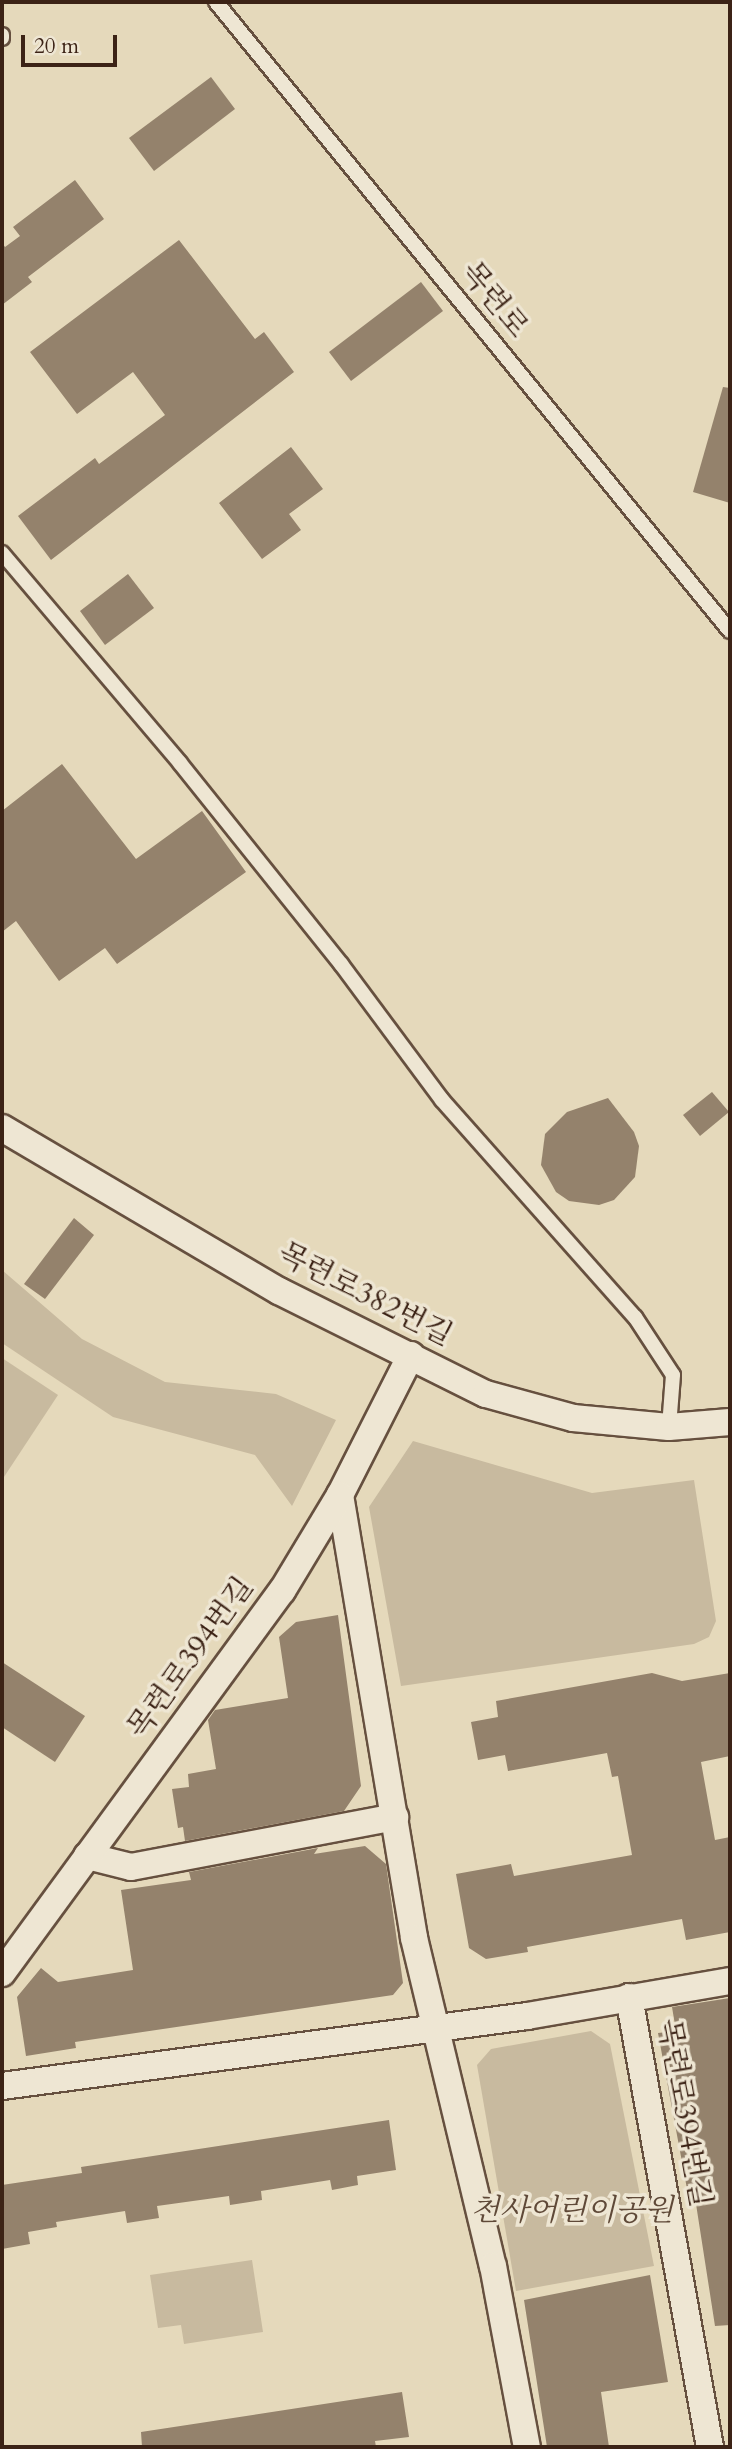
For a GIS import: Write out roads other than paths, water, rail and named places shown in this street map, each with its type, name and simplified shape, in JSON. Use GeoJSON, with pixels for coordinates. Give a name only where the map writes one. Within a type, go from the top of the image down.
{"type":"FeatureCollection","features":[{"type":"Feature","properties":{"kind":"street","name":"목련로382번길"},"geometry":{"type":"LineString","coordinates":[[2,1128],[279,1290],[486,1394],[573,1418],[669,1427],[730,1422]]}},
{"type":"Feature","properties":{"kind":"street","name":"목련로394번길"},"geometry":{"type":"LineString","coordinates":[[2,1973],[282,1591],[340,1495],[411,1355]]}},
{"type":"Feature","properties":{"kind":"street"},"geometry":{"type":"LineString","coordinates":[[340,1495],[414,1938],[494,2266],[527,2447]]}},
{"type":"Feature","properties":{"kind":"street"},"geometry":{"type":"LineString","coordinates":[[87,1856],[131,1867],[395,1817]]}},
{"type":"Feature","properties":{"kind":"street","name":"목련로394번길"},"geometry":{"type":"LineString","coordinates":[[2,2086],[437,2027],[730,1981]]}},
{"type":"Feature","properties":{"kind":"street","name":"목련로394번길"},"geometry":{"type":"LineString","coordinates":[[629,1997],[710,2447]]}},
{"type":"Feature","properties":{"kind":"lane","name":"목련로"},"geometry":{"type":"LineString","coordinates":[[216,2],[730,631]]}},
{"type":"Feature","properties":{"kind":"lane"},"geometry":{"type":"LineString","coordinates":[[2,553],[188,773],[341,964],[442,1100],[635,1317],[673,1375],[669,1427]]}},
{"type":"Feature","properties":{"kind":"park label","name":"천사어린이공원"},"geometry":{"type":"Point","coordinates":[572,2211]}}]}
